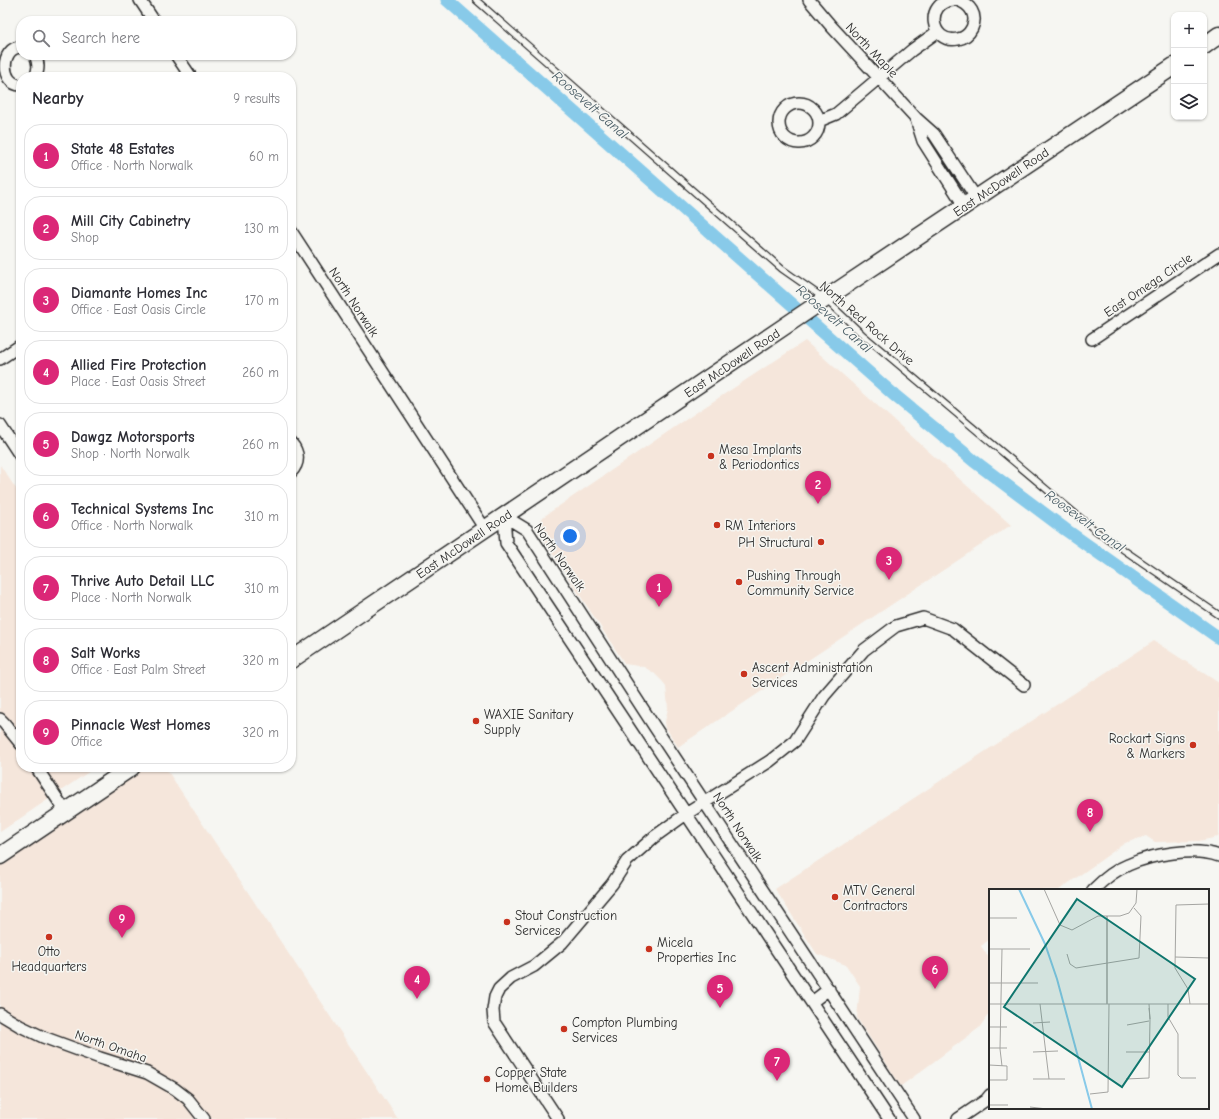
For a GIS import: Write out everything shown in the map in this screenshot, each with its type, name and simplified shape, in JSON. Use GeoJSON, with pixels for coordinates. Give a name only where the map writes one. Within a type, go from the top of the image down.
{"type":"FeatureCollection","features":[{"type":"Feature","properties":{"kind":"main road"},"geometry":{"type":"LineString","coordinates":[[1207,44],[1219,35]]}},
{"type":"Feature","properties":{"kind":"main road","name":"East McDowell Road"},"geometry":{"type":"LineString","coordinates":[[296,657],[1171,68]]}},
{"type":"Feature","properties":{"kind":"main road"},"geometry":{"type":"LineString","coordinates":[[0,856],[125,772]]}},
{"type":"Feature","properties":{"kind":"street"},"geometry":{"type":"LineString","coordinates":[[140,0],[151,16]]}},
{"type":"Feature","properties":{"kind":"street","name":"North Maple"},"geometry":{"type":"LineString","coordinates":[[809,0],[916,118],[934,134],[971,203]]}},
{"type":"Feature","properties":{"kind":"street"},"geometry":{"type":"LineString","coordinates":[[956,0],[969,6],[974,18],[974,25],[966,36],[954,40],[948,39],[937,32],[934,26],[934,19],[938,7],[944,2],[956,0]]}},
{"type":"Feature","properties":{"kind":"street"},"geometry":{"type":"LineString","coordinates":[[819,122],[836,114],[912,50],[937,32]]}},
{"type":"Feature","properties":{"kind":"street"},"geometry":{"type":"LineString","coordinates":[[16,48],[7,51],[3,55],[0,62],[2,78],[16,84]]}},
{"type":"Feature","properties":{"kind":"street"},"geometry":{"type":"LineString","coordinates":[[36,72],[38,60]]}},
{"type":"Feature","properties":{"kind":"street"},"geometry":{"type":"LineString","coordinates":[[179,60],[187,72]]}},
{"type":"Feature","properties":{"kind":"street","name":"North Norwalk"},"geometry":{"type":"LineString","coordinates":[[296,239],[485,529]]}},
{"type":"Feature","properties":{"kind":"street","name":"East Omega Circle"},"geometry":{"type":"LineString","coordinates":[[1092,339],[1219,254]]}},
{"type":"Feature","properties":{"kind":"street"},"geometry":{"type":"LineString","coordinates":[[0,359],[16,348]]}},
{"type":"Feature","properties":{"kind":"street"},"geometry":{"type":"LineString","coordinates":[[0,425],[16,449]]}},
{"type":"Feature","properties":{"kind":"street"},"geometry":{"type":"LineString","coordinates":[[296,450],[298,459],[296,465]]}},
{"type":"Feature","properties":{"kind":"street"},"geometry":{"type":"LineString","coordinates":[[504,516],[506,543],[691,811],[812,1002],[889,1119]]}},
{"type":"Feature","properties":{"kind":"street","name":"North Norwalk"},"geometry":{"type":"LineString","coordinates":[[504,516],[527,530],[654,726],[914,1119]]}},
{"type":"Feature","properties":{"kind":"street"},"geometry":{"type":"LineString","coordinates":[[558,1119],[494,1022],[493,1010],[496,997],[499,988],[511,978],[534,966],[562,943],[612,884],[627,861],[654,837],[691,811],[770,761],[795,741],[824,696],[864,650],[896,626],[923,618],[953,628],[1024,685]]}},
{"type":"Feature","properties":{"kind":"street"},"geometry":{"type":"LineString","coordinates":[[0,719],[16,738]]}},
{"type":"Feature","properties":{"kind":"street"},"geometry":{"type":"LineString","coordinates":[[39,772],[66,812]]}},
{"type":"Feature","properties":{"kind":"street"},"geometry":{"type":"LineString","coordinates":[[1094,889],[1106,878],[1127,865],[1153,856],[1179,852],[1198,852],[1219,856]]}},
{"type":"Feature","properties":{"kind":"street"},"geometry":{"type":"LineString","coordinates":[[812,1002],[829,989]]}},
{"type":"Feature","properties":{"kind":"street","name":"North Omaha"},"geometry":{"type":"LineString","coordinates":[[0,1014],[43,1037],[100,1058],[148,1073],[175,1089],[188,1099],[204,1119]]}},
{"type":"Feature","properties":{"kind":"street"},"geometry":{"type":"LineString","coordinates":[[958,1119],[986,1100],[989,1096]]}},
{"type":"Feature","properties":{"kind":"lane","name":"North Red Rock Drive"},"geometry":{"type":"LineString","coordinates":[[476,0],[782,269],[823,301],[1096,531],[1219,616]]}},
{"type":"Feature","properties":{"kind":"shaded area"},"geometry":{"type":"Polygon","coordinates":[[[805,341],[1011,525],[678,747],[666,728],[665,722],[668,708],[666,687],[663,682],[654,673],[644,667],[625,664],[539,533],[538,526],[543,517],[694,414],[805,341]]]}},
{"type":"Feature","properties":{"kind":"shaded area"},"geometry":{"type":"Polygon","coordinates":[[[0,465],[16,489],[16,772],[89,772],[0,832],[0,465]]]}},
{"type":"Feature","properties":{"kind":"shaded area"},"geometry":{"type":"Polygon","coordinates":[[[1154,641],[1219,683],[1218,837],[1199,841],[1155,842],[1146,836],[1125,843],[1060,889],[989,889],[989,940],[981,946],[989,958],[989,1013],[979,1028],[901,1086],[857,1018],[860,986],[846,965],[817,954],[775,889],[1154,641]]]}},
{"type":"Feature","properties":{"kind":"shaded area"},"geometry":{"type":"Polygon","coordinates":[[[125,772],[168,772],[398,1119],[0,1119],[0,856],[125,772]]]}},
{"type":"Feature","properties":{"kind":"waterway","name":"Roosevelt Canal"},"geometry":{"type":"LineString","coordinates":[[447,0],[893,394],[974,461],[1066,530],[1219,638]]}},
{"type":"Feature","properties":{"kind":"place","name":"Mesa Implants & Periodontics"},"geometry":{"type":"Point","coordinates":[711,456]}},
{"type":"Feature","properties":{"kind":"place","name":"Mill City Cabinetry"},"geometry":{"type":"Point","coordinates":[818,504]}},
{"type":"Feature","properties":{"kind":"place","name":"RM Interiors"},"geometry":{"type":"Point","coordinates":[717,525]}},
{"type":"Feature","properties":{"kind":"place","name":"PH Structural"},"geometry":{"type":"Point","coordinates":[821,542]}},
{"type":"Feature","properties":{"kind":"place","name":"Diamante Homes Inc"},"geometry":{"type":"Point","coordinates":[889,580]}},
{"type":"Feature","properties":{"kind":"place","name":"Pushing Through Community Service"},"geometry":{"type":"Point","coordinates":[739,582]}},
{"type":"Feature","properties":{"kind":"place","name":"State 48 Estates"},"geometry":{"type":"Point","coordinates":[659,607]}},
{"type":"Feature","properties":{"kind":"place","name":"Ascent Administration Services"},"geometry":{"type":"Point","coordinates":[744,674]}},
{"type":"Feature","properties":{"kind":"place","name":"WAXIE Sanitary Supply"},"geometry":{"type":"Point","coordinates":[476,721]}},
{"type":"Feature","properties":{"kind":"place","name":"Rockart Signs & Markers"},"geometry":{"type":"Point","coordinates":[1193,745]}},
{"type":"Feature","properties":{"kind":"place","name":"Salt Works"},"geometry":{"type":"Point","coordinates":[1090,832]}},
{"type":"Feature","properties":{"kind":"place","name":"MTV General Contractors"},"geometry":{"type":"Point","coordinates":[835,897]}},
{"type":"Feature","properties":{"kind":"place","name":"Stout Construction Services"},"geometry":{"type":"Point","coordinates":[507,922]}},
{"type":"Feature","properties":{"kind":"place","name":"Otto Headquarters"},"geometry":{"type":"Point","coordinates":[49,937]}},
{"type":"Feature","properties":{"kind":"place","name":"Pinnacle West Homes"},"geometry":{"type":"Point","coordinates":[122,938]}},
{"type":"Feature","properties":{"kind":"place","name":"Micela Properties Inc"},"geometry":{"type":"Point","coordinates":[649,949]}},
{"type":"Feature","properties":{"kind":"place","name":"Technical Systems Inc"},"geometry":{"type":"Point","coordinates":[935,989]}},
{"type":"Feature","properties":{"kind":"place","name":"Allied Fire Protection"},"geometry":{"type":"Point","coordinates":[417,999]}},
{"type":"Feature","properties":{"kind":"place","name":"Dawgz Motorsports"},"geometry":{"type":"Point","coordinates":[720,1008]}},
{"type":"Feature","properties":{"kind":"place","name":"Compton Plumbing Services"},"geometry":{"type":"Point","coordinates":[564,1029]}},
{"type":"Feature","properties":{"kind":"place","name":"Copper State Home Builders"},"geometry":{"type":"Point","coordinates":[487,1079]}},
{"type":"Feature","properties":{"kind":"place","name":"Thrive Auto Detail LLC"},"geometry":{"type":"Point","coordinates":[777,1081]}}]}
